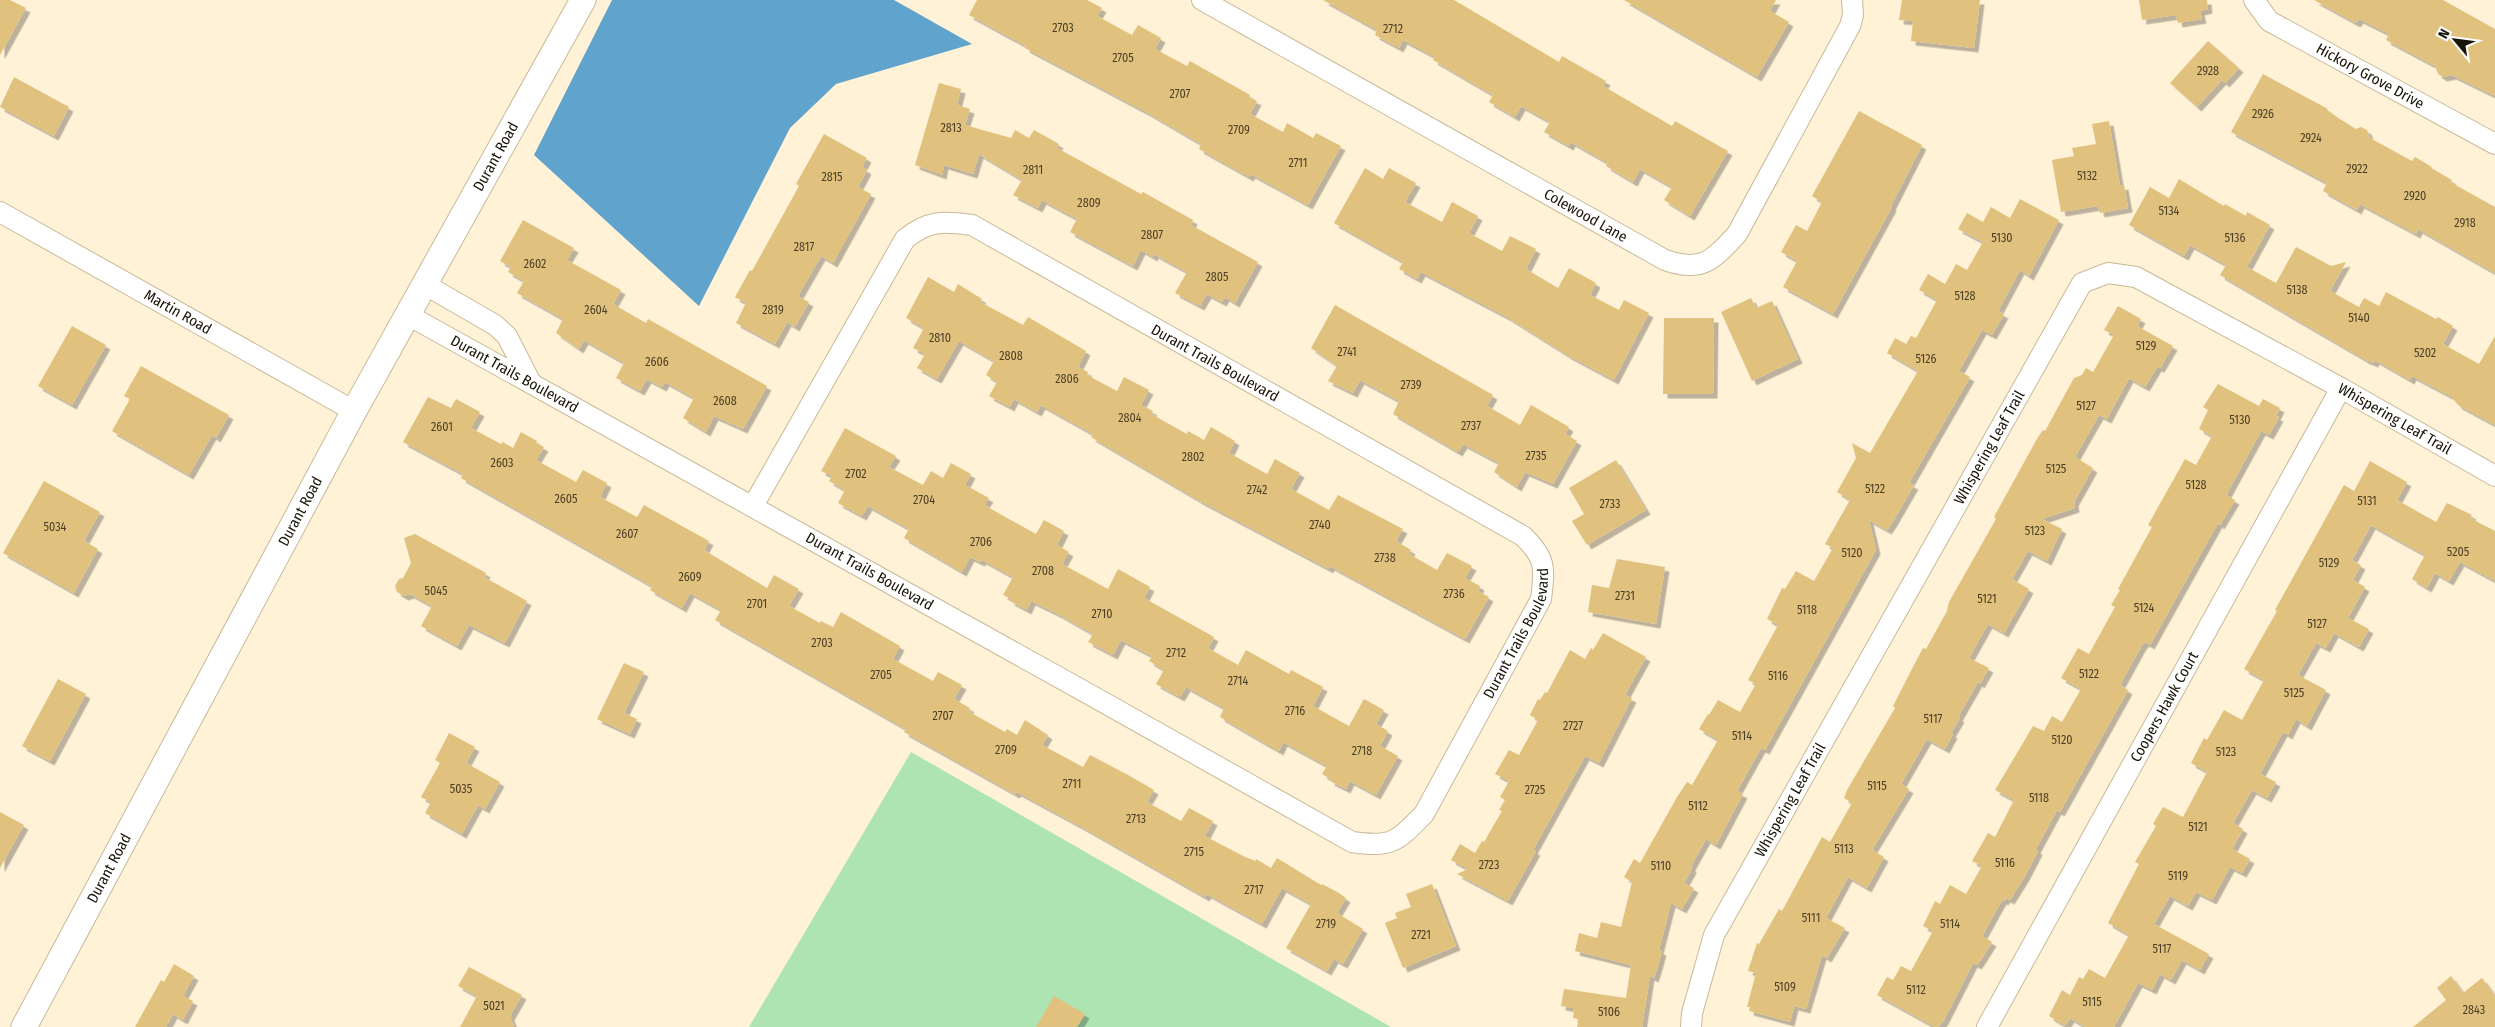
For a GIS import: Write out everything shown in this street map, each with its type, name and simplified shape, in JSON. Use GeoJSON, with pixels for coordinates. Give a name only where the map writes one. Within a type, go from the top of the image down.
{"type":"FeatureCollection","features":[{"type":"Feature","properties":{"kind":"street","name":"Durant Road"},"geometry":{"type":"LineString","coordinates":[[24,1027],[354,411],[582,0]]}},
{"type":"Feature","properties":{"kind":"street","name":"Colewood Lane"},"geometry":{"type":"LineString","coordinates":[[1202,0],[1657,255],[1683,266],[1697,265],[1712,259],[1737,234],[1850,26],[1854,16],[1852,0]]}},
{"type":"Feature","properties":{"kind":"street","name":"Hickory Grove Drive"},"geometry":{"type":"LineString","coordinates":[[2254,0],[2269,21],[2495,144]]}},
{"type":"Feature","properties":{"kind":"street","name":"Martin Road"},"geometry":{"type":"LineString","coordinates":[[0,212],[354,411]]}},
{"type":"Feature","properties":{"kind":"street","name":"Durant Trails Boulevard"},"geometry":{"type":"LineString","coordinates":[[408,314],[1352,842],[1372,845],[1398,840],[1424,814],[1541,599],[1544,575],[1539,552],[1523,536],[972,225],[944,221],[921,227],[906,239],[753,506]]}},
{"type":"Feature","properties":{"kind":"street","name":"Whispering Leaf Trail"},"geometry":{"type":"LineString","coordinates":[[1691,1027],[1692,1013],[1714,935],[2082,283],[2108,273],[2136,277],[2342,388],[2495,476]]}},
{"type":"Feature","properties":{"kind":"street"},"geometry":{"type":"LineString","coordinates":[[424,284],[495,324],[507,336],[531,383]]}},
{"type":"Feature","properties":{"kind":"street","name":"Coopers Hawk Court"},"geometry":{"type":"LineString","coordinates":[[1988,1027],[2342,388]]}},
{"type":"Feature","properties":{"kind":"green space"},"geometry":{"type":"Polygon","coordinates":[[[911,752],[1391,1027],[749,1027],[911,752]]]}},
{"type":"Feature","properties":{"kind":"water"},"geometry":{"type":"Polygon","coordinates":[[[612,0],[894,0],[972,44],[836,84],[790,128],[699,306],[534,155],[612,0]]]}},
{"type":"Feature","properties":{"kind":"building"},"geometry":{"type":"Polygon","coordinates":[[[0,0],[10,0],[26,8],[0,55],[0,0]]]}},
{"type":"Feature","properties":{"kind":"building"},"geometry":{"type":"Polygon","coordinates":[[[977,0],[1087,0],[1102,8],[1097,16],[1132,35],[1138,25],[1161,38],[1155,49],[1187,66],[1190,61],[1250,95],[1249,97],[1257,101],[1250,114],[1283,132],[1287,123],[1313,138],[1316,133],[1341,146],[1308,205],[1251,174],[1249,177],[1199,149],[1201,144],[1148,113],[1025,48],[1026,46],[969,15],[977,0]]]}},
{"type":"Feature","properties":{"kind":"building"},"geometry":{"type":"Polygon","coordinates":[[[1323,0],[1454,0],[1559,62],[1562,56],[1606,81],[1603,86],[1672,126],[1675,121],[1728,151],[1690,216],[1664,200],[1672,187],[1640,169],[1633,182],[1606,166],[1608,163],[1571,142],[1569,146],[1544,132],[1550,122],[1521,106],[1515,117],[1489,102],[1493,95],[1433,60],[1435,57],[1403,40],[1399,48],[1375,35],[1377,30],[1323,0]]]}},
{"type":"Feature","properties":{"kind":"building"},"geometry":{"type":"Polygon","coordinates":[[[1624,0],[1776,0],[1770,11],[1789,22],[1757,77],[1624,0]]]}},
{"type":"Feature","properties":{"kind":"building"},"geometry":{"type":"Polygon","coordinates":[[[1902,0],[1980,0],[1974,48],[1911,41],[1913,21],[1899,20],[1902,0]]]}},
{"type":"Feature","properties":{"kind":"building"},"geometry":{"type":"Polygon","coordinates":[[[2139,0],[2207,0],[2208,9],[2200,11],[2202,19],[2178,23],[2176,15],[2142,20],[2139,0]]]}},
{"type":"Feature","properties":{"kind":"building"},"geometry":{"type":"Polygon","coordinates":[[[2314,0],[2443,0],[2495,29],[2495,96],[2452,75],[2443,77],[2438,74],[2435,66],[2386,40],[2389,34],[2359,19],[2356,23],[2314,0]]]}},
{"type":"Feature","properties":{"kind":"building"},"geometry":{"type":"Polygon","coordinates":[[[2208,41],[2239,68],[2225,83],[2222,80],[2197,107],[2170,83],[2208,41]]]}},
{"type":"Feature","properties":{"kind":"building"},"geometry":{"type":"Polygon","coordinates":[[[2263,74],[2328,109],[2356,129],[2361,127],[2367,130],[2370,138],[2412,161],[2415,157],[2452,180],[2450,182],[2495,207],[2495,273],[2418,229],[2416,234],[2360,204],[2357,210],[2323,191],[2327,183],[2231,132],[2263,74]]]}},
{"type":"Feature","properties":{"kind":"building"},"geometry":{"type":"Polygon","coordinates":[[[14,77],[69,107],[54,136],[0,107],[14,77]]]}},
{"type":"Feature","properties":{"kind":"building"},"geometry":{"type":"Polygon","coordinates":[[[939,83],[961,89],[957,105],[970,109],[965,125],[1011,138],[1015,130],[1029,138],[1034,130],[1059,144],[1057,148],[1193,220],[1191,225],[1258,262],[1235,303],[1225,297],[1222,302],[1207,294],[1200,306],[1175,293],[1187,272],[1154,254],[1153,257],[1141,250],[1133,266],[1070,232],[1077,219],[1042,200],[1038,208],[1013,195],[1022,180],[979,154],[973,174],[944,165],[942,175],[915,165],[939,83]]]}},
{"type":"Feature","properties":{"kind":"building"},"geometry":{"type":"Polygon","coordinates":[[[1859,111],[1922,145],[1892,207],[1833,314],[1783,287],[1797,261],[1781,252],[1796,225],[1807,231],[1822,202],[1812,196],[1859,111]]]}},
{"type":"Feature","properties":{"kind":"building"},"geometry":{"type":"Polygon","coordinates":[[[2109,121],[2120,186],[2124,185],[2128,208],[2100,213],[2098,206],[2061,212],[2052,160],[2074,156],[2072,148],[2096,144],[2092,124],[2109,121]]]}},
{"type":"Feature","properties":{"kind":"building"},"geometry":{"type":"Polygon","coordinates":[[[824,134],[867,158],[862,167],[867,170],[858,187],[871,194],[833,263],[821,256],[798,296],[809,302],[795,327],[787,322],[775,344],[736,323],[746,303],[735,297],[750,270],[752,271],[799,186],[796,184],[824,134]]]}},
{"type":"Feature","properties":{"kind":"building"},"geometry":{"type":"Polygon","coordinates":[[[1365,168],[1383,179],[1389,168],[1416,183],[1405,202],[1442,222],[1452,202],[1478,216],[1469,233],[1502,251],[1510,236],[1536,249],[1526,269],[1558,288],[1569,268],[1596,283],[1590,295],[1619,310],[1624,300],[1649,313],[1614,380],[1569,356],[1507,317],[1421,272],[1417,279],[1399,269],[1403,262],[1334,223],[1365,168]]]}},
{"type":"Feature","properties":{"kind":"building"},"geometry":{"type":"Polygon","coordinates":[[[2179,179],[2224,206],[2225,204],[2246,216],[2247,212],[2270,225],[2247,267],[2276,283],[2296,247],[2331,266],[2346,262],[2330,291],[2359,307],[2364,298],[2379,306],[2386,292],[2436,319],[2438,317],[2453,326],[2443,344],[2479,364],[2495,336],[2495,425],[2458,405],[2452,397],[2412,376],[2410,380],[2375,360],[2374,363],[2366,360],[2220,275],[2226,265],[2190,245],[2184,256],[2129,225],[2150,187],[2169,198],[2179,179]]]}},
{"type":"Feature","properties":{"kind":"building"},"geometry":{"type":"Polygon","coordinates":[[[2020,199],[2059,220],[2029,276],[2020,270],[1998,311],[2004,314],[1992,335],[1982,330],[1959,371],[1970,377],[1909,483],[1914,485],[1892,523],[1887,530],[1869,520],[1876,550],[1765,750],[1761,748],[1737,791],[1743,794],[1716,845],[1706,839],[1691,866],[1692,869],[1684,883],[1694,888],[1682,909],[1671,903],[1659,950],[1662,951],[1657,969],[1654,978],[1650,976],[1642,1027],[1577,1027],[1579,1019],[1573,1018],[1574,1008],[1561,1006],[1564,989],[1626,998],[1631,965],[1575,951],[1579,933],[1597,938],[1601,922],[1621,927],[1632,882],[1624,877],[1634,859],[1640,863],[1677,797],[1687,782],[1692,785],[1718,740],[1699,729],[1718,700],[1740,712],[1756,684],[1748,680],[1778,625],[1767,619],[1782,588],[1785,589],[1796,571],[1814,581],[1833,548],[1825,544],[1850,500],[1837,492],[1856,458],[1852,443],[1870,453],[1918,371],[1887,353],[1895,338],[1906,344],[1911,336],[1916,338],[1937,300],[1919,290],[1928,274],[1945,284],[1956,264],[1967,270],[1983,242],[1958,229],[1967,213],[1983,222],[1991,207],[2010,218],[2020,199]]]}},
{"type":"Feature","properties":{"kind":"building"},"geometry":{"type":"Polygon","coordinates":[[[523,220],[574,248],[567,260],[621,290],[613,304],[646,323],[648,319],[767,386],[743,429],[714,416],[706,432],[683,418],[694,398],[665,382],[662,387],[647,379],[640,391],[616,378],[624,363],[584,340],[579,349],[556,333],[563,319],[517,293],[524,281],[508,272],[511,267],[500,261],[523,220]]]}},
{"type":"Feature","properties":{"kind":"building"},"geometry":{"type":"Polygon","coordinates":[[[928,277],[954,292],[958,284],[982,299],[980,302],[1023,325],[1028,317],[1086,351],[1078,367],[1088,372],[1087,375],[1117,391],[1124,377],[1149,390],[1141,405],[1153,411],[1151,414],[1187,434],[1188,431],[1204,440],[1211,427],[1235,441],[1229,453],[1267,474],[1275,459],[1300,473],[1291,489],[1329,510],[1338,495],[1403,529],[1396,541],[1411,550],[1409,554],[1437,570],[1447,553],[1472,566],[1465,578],[1480,586],[1478,591],[1489,597],[1465,639],[1330,566],[1329,569],[1202,502],[1091,437],[1093,434],[1041,405],[1037,412],[1014,399],[1010,407],[989,396],[997,382],[986,375],[994,361],[959,341],[937,379],[917,368],[925,354],[913,348],[924,328],[906,318],[928,277]]]}},
{"type":"Feature","properties":{"kind":"building"},"geometry":{"type":"Polygon","coordinates":[[[1751,298],[1756,308],[1772,301],[1798,359],[1752,381],[1721,312],[1751,298]]]}},
{"type":"Feature","properties":{"kind":"building"},"geometry":{"type":"Polygon","coordinates":[[[1335,305],[1493,395],[1487,406],[1520,425],[1531,405],[1569,427],[1565,434],[1577,441],[1553,484],[1525,472],[1517,487],[1494,472],[1499,463],[1463,444],[1458,452],[1393,414],[1399,401],[1360,380],[1353,393],[1328,381],[1337,366],[1311,348],[1335,305]]]}},
{"type":"Feature","properties":{"kind":"building"},"geometry":{"type":"Polygon","coordinates":[[[2118,306],[2141,319],[2137,326],[2173,346],[2160,368],[2157,367],[2145,387],[2129,378],[2107,419],[2099,415],[2075,457],[2093,468],[2074,502],[2075,508],[2042,519],[2062,529],[2047,561],[2028,551],[2012,579],[2029,589],[2004,633],[1988,624],[1969,658],[1989,668],[1980,684],[1978,682],[1958,717],[1960,718],[1951,733],[1953,734],[1945,749],[1927,739],[1901,784],[1909,789],[1872,850],[1884,857],[1867,888],[1848,877],[1826,918],[1845,928],[1827,958],[1822,955],[1806,1009],[1794,1006],[1790,1022],[1749,1011],[1750,1007],[1747,1007],[1756,973],[1748,971],[1757,943],[1759,944],[1779,909],[1782,911],[1822,837],[1830,842],[1852,803],[1844,798],[1847,790],[1895,708],[1893,706],[1914,665],[1923,648],[1926,649],[1947,611],[1949,602],[1996,519],[1994,517],[2038,437],[2043,430],[2045,431],[2074,378],[2082,375],[2086,368],[2093,372],[2114,335],[2104,330],[2118,306]]]}},
{"type":"Feature","properties":{"kind":"building"},"geometry":{"type":"Polygon","coordinates":[[[1664,318],[1714,318],[1713,394],[1663,394],[1664,318]]]}},
{"type":"Feature","properties":{"kind":"building"},"geometry":{"type":"Polygon","coordinates":[[[72,326],[106,345],[72,405],[38,386],[72,326]]]}},
{"type":"Feature","properties":{"kind":"building"},"geometry":{"type":"Polygon","coordinates":[[[141,366],[229,415],[216,438],[212,435],[189,475],[112,431],[130,399],[124,396],[141,366]]]}},
{"type":"Feature","properties":{"kind":"building"},"geometry":{"type":"Polygon","coordinates":[[[2218,384],[2259,406],[2263,399],[2280,408],[2276,416],[2279,417],[2269,435],[2261,431],[2226,495],[2235,500],[2220,525],[2218,523],[2150,645],[2145,642],[2142,645],[2120,685],[2128,690],[2060,812],[2057,810],[2036,849],[2038,851],[2025,876],[2010,900],[2006,898],[2004,901],[2002,900],[1982,936],[1992,942],[1977,965],[1973,963],[1944,1020],[1938,1027],[1935,1027],[1877,995],[1887,977],[1893,980],[1901,966],[1911,971],[1933,931],[1923,926],[1935,901],[1940,904],[1950,885],[1966,894],[1982,866],[1972,861],[1988,833],[1995,837],[2014,800],[1995,790],[2033,726],[2044,731],[2052,716],[2062,722],[2081,689],[2061,678],[2078,648],[2089,654],[2115,607],[2111,605],[2120,590],[2118,589],[2152,527],[2148,525],[2185,459],[2196,465],[2212,436],[2199,429],[2208,410],[2203,407],[2218,384]]]}},
{"type":"Feature","properties":{"kind":"building"},"geometry":{"type":"Polygon","coordinates":[[[428,397],[451,408],[456,399],[480,412],[471,428],[501,444],[503,442],[513,448],[521,432],[537,441],[536,443],[544,447],[536,460],[576,482],[583,470],[607,483],[600,497],[637,517],[644,505],[709,541],[704,550],[767,588],[774,575],[799,589],[789,606],[820,623],[821,621],[833,627],[841,612],[900,646],[893,659],[933,681],[938,672],[962,685],[954,699],[970,708],[968,711],[1005,732],[1007,729],[1017,735],[1025,720],[1048,735],[1042,745],[1083,767],[1090,755],[1130,776],[1154,790],[1147,802],[1181,821],[1189,808],[1213,821],[1205,836],[1245,857],[1256,861],[1256,859],[1271,868],[1277,858],[1321,885],[1339,893],[1346,898],[1337,913],[1363,929],[1343,964],[1334,959],[1327,971],[1286,948],[1311,904],[1282,888],[1262,924],[1207,894],[1205,897],[1082,827],[1017,792],[1015,794],[904,732],[906,729],[715,620],[721,610],[690,593],[682,608],[650,590],[652,586],[461,478],[463,474],[403,442],[428,397]]]}},
{"type":"Feature","properties":{"kind":"building"},"geometry":{"type":"Polygon","coordinates":[[[845,428],[896,456],[889,467],[923,485],[931,471],[943,478],[951,463],[971,474],[965,485],[989,498],[984,505],[1036,534],[1044,520],[1064,531],[1057,545],[1069,552],[1062,564],[1108,589],[1118,569],[1150,587],[1144,598],[1214,637],[1208,648],[1238,665],[1246,650],[1289,674],[1291,670],[1323,687],[1313,706],[1349,726],[1364,699],[1384,710],[1376,724],[1388,731],[1380,746],[1398,756],[1376,795],[1350,781],[1346,789],[1330,781],[1331,779],[1322,774],[1327,766],[1283,742],[1279,751],[1220,717],[1224,708],[1186,687],[1180,697],[1156,684],[1164,670],[1149,661],[1152,656],[1121,640],[1113,655],[1088,642],[1093,634],[1058,614],[1031,601],[1027,610],[1010,601],[1011,599],[1003,595],[1013,577],[982,560],[980,562],[970,557],[962,572],[904,538],[909,529],[868,506],[862,516],[838,503],[845,490],[829,481],[832,476],[821,471],[845,428]]]}},
{"type":"Feature","properties":{"kind":"building"},"geometry":{"type":"Polygon","coordinates":[[[1616,460],[1646,510],[1587,545],[1572,521],[1584,514],[1569,488],[1616,460]]]}},
{"type":"Feature","properties":{"kind":"building"},"geometry":{"type":"Polygon","coordinates":[[[2370,461],[2407,482],[2397,500],[2436,522],[2447,503],[2472,515],[2470,518],[2495,531],[2495,581],[2460,562],[2449,581],[2435,573],[2427,588],[2412,579],[2425,555],[2371,525],[2352,560],[2361,565],[2353,580],[2365,587],[2348,618],[2369,629],[2359,647],[2334,633],[2326,648],[2316,643],[2298,675],[2326,690],[2307,726],[2296,719],[2288,735],[2283,732],[2260,774],[2276,782],[2267,798],[2252,790],[2233,823],[2243,829],[2232,849],[2250,859],[2242,873],[2230,867],[2212,900],[2196,892],[2188,906],[2170,896],[2154,924],[2209,954],[2200,970],[2182,960],[2171,980],[2160,974],[2152,990],[2138,983],[2114,1027],[2086,1027],[2070,1018],[2065,1026],[2049,1016],[2062,990],[2070,995],[2079,977],[2083,979],[2089,969],[2105,978],[2129,935],[2108,923],[2139,864],[2135,862],[2156,826],[2153,824],[2163,807],[2183,817],[2207,772],[2191,763],[2204,738],[2207,740],[2224,710],[2242,720],[2264,680],[2244,669],[2344,485],[2354,491],[2370,461]]]}},
{"type":"Feature","properties":{"kind":"building"},"geometry":{"type":"Polygon","coordinates":[[[44,481],[100,512],[84,541],[98,549],[74,593],[3,553],[44,481]]]}},
{"type":"Feature","properties":{"kind":"building"},"geometry":{"type":"Polygon","coordinates":[[[415,534],[486,573],[484,577],[527,601],[505,643],[469,625],[457,646],[421,626],[432,606],[410,594],[404,596],[397,592],[395,586],[399,579],[403,578],[411,563],[404,538],[415,534]]]}},
{"type":"Feature","properties":{"kind":"building"},"geometry":{"type":"Polygon","coordinates":[[[1617,559],[1665,567],[1656,624],[1588,612],[1592,585],[1609,588],[1617,559]]]}},
{"type":"Feature","properties":{"kind":"building"},"geometry":{"type":"Polygon","coordinates":[[[1603,633],[1646,657],[1625,695],[1632,698],[1599,763],[1585,756],[1533,850],[1536,851],[1508,901],[1457,874],[1468,869],[1451,860],[1460,844],[1475,853],[1482,841],[1484,842],[1502,811],[1499,810],[1505,800],[1500,797],[1509,781],[1495,774],[1509,750],[1519,755],[1538,720],[1530,715],[1538,699],[1540,700],[1545,692],[1547,693],[1570,650],[1585,659],[1603,633]]]}},
{"type":"Feature","properties":{"kind":"building"},"geometry":{"type":"Polygon","coordinates":[[[624,663],[644,672],[624,713],[637,719],[630,734],[597,719],[624,663]]]}},
{"type":"Feature","properties":{"kind":"building"},"geometry":{"type":"Polygon","coordinates":[[[58,679],[86,694],[50,761],[22,746],[58,679]]]}},
{"type":"Feature","properties":{"kind":"building"},"geometry":{"type":"Polygon","coordinates":[[[449,733],[475,747],[466,763],[500,782],[485,809],[478,805],[462,834],[425,813],[431,802],[421,797],[440,763],[435,760],[449,733]]]}},
{"type":"Feature","properties":{"kind":"building"},"geometry":{"type":"Polygon","coordinates":[[[0,812],[24,825],[0,868],[0,812]]]}},
{"type":"Feature","properties":{"kind":"building"},"geometry":{"type":"Polygon","coordinates":[[[1432,884],[1456,946],[1403,968],[1385,923],[1397,918],[1395,913],[1411,907],[1406,894],[1432,884]]]}},
{"type":"Feature","properties":{"kind":"building"},"geometry":{"type":"Polygon","coordinates":[[[174,964],[194,976],[183,996],[193,1001],[183,1020],[173,1014],[166,1027],[135,1027],[161,980],[164,982],[174,964]]]}},
{"type":"Feature","properties":{"kind":"building"},"geometry":{"type":"Polygon","coordinates":[[[469,967],[522,995],[510,1016],[514,1027],[460,1027],[477,996],[458,986],[469,967]]]}},
{"type":"Feature","properties":{"kind":"building"},"geometry":{"type":"Polygon","coordinates":[[[2451,976],[2463,993],[2482,978],[2495,996],[2495,1027],[2413,1027],[2446,1000],[2437,988],[2451,976]]]}},
{"type":"Feature","properties":{"kind":"building"},"geometry":{"type":"Polygon","coordinates":[[[1054,996],[1085,1014],[1077,1027],[1036,1027],[1054,996]]]}}]}
